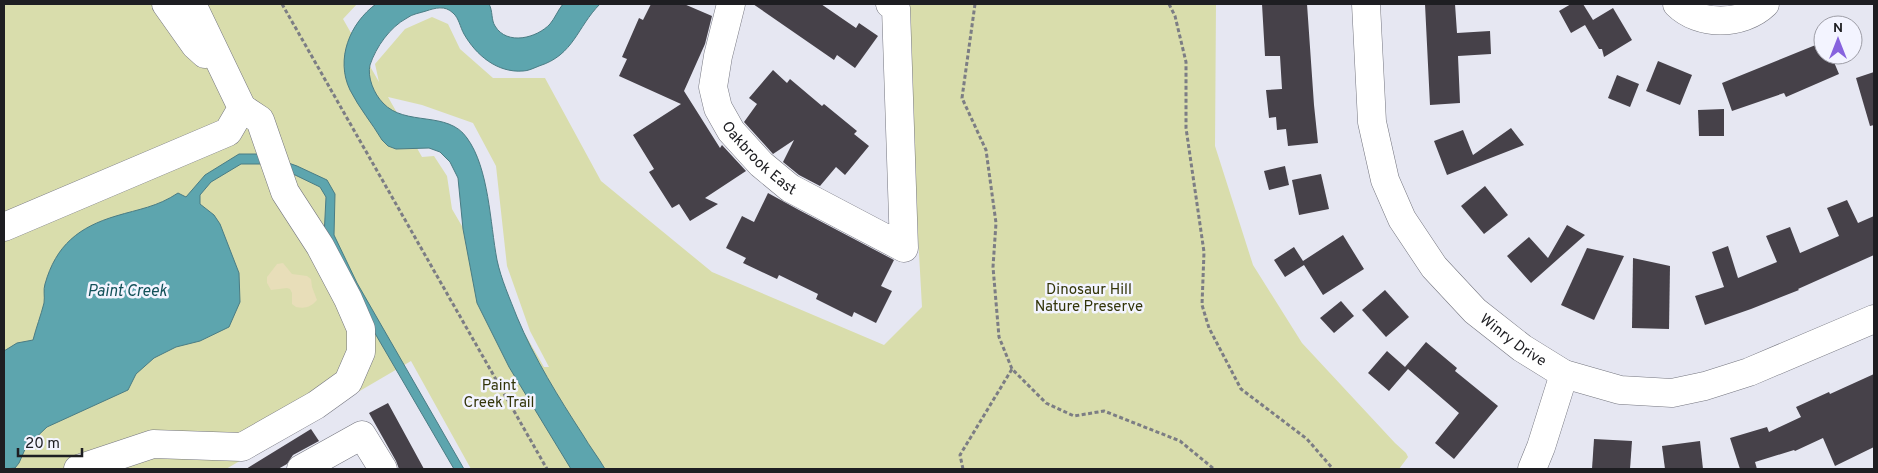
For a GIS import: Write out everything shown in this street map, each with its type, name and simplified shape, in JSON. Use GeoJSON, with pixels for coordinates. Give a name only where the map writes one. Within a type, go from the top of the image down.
{"type":"FeatureCollection","features":[{"type":"Feature","properties":{"kind":"street"},"geometry":{"type":"LineString","coordinates":[[166,4],[195,44],[228,78]]}},
{"type":"Feature","properties":{"kind":"street"},"geometry":{"type":"LineString","coordinates":[[78,469],[153,444],[242,447],[316,404],[348,382],[361,352],[361,329],[348,299],[320,246],[285,192],[260,120],[242,108],[192,4]]}},
{"type":"Feature","properties":{"kind":"street","name":"Oakbrook East"},"geometry":{"type":"LineString","coordinates":[[731,4],[718,56],[713,87],[718,108],[732,131],[761,164],[790,188],[904,248],[896,8],[890,4]]}},
{"type":"Feature","properties":{"kind":"street","name":"Winry Drive"},"geometry":{"type":"LineString","coordinates":[[1366,4],[1372,122],[1385,180],[1402,219],[1434,267],[1476,311],[1522,348],[1564,374],[1620,390],[1672,393],[1705,386],[1749,372],[1874,319]]}},
{"type":"Feature","properties":{"kind":"street"},"geometry":{"type":"LineString","coordinates":[[1677,4],[1705,20],[1733,20],[1758,10],[1764,4]]}},
{"type":"Feature","properties":{"kind":"street"},"geometry":{"type":"LineString","coordinates":[[4,227],[228,132],[242,108]]}},
{"type":"Feature","properties":{"kind":"street"},"geometry":{"type":"LineString","coordinates":[[1532,469],[1541,447],[1564,374]]}},
{"type":"Feature","properties":{"kind":"street"},"geometry":{"type":"LineString","coordinates":[[301,469],[362,435],[383,469]]}},
{"type":"Feature","properties":{"kind":"path"},"geometry":{"type":"LineString","coordinates":[[282,4],[548,469]]}},
{"type":"Feature","properties":{"kind":"path"},"geometry":{"type":"LineString","coordinates":[[975,4],[962,98],[986,150],[996,223],[993,267],[999,337],[1012,369],[1046,403],[1074,416],[1104,410],[1180,442],[1214,469]]}},
{"type":"Feature","properties":{"kind":"path"},"geometry":{"type":"LineString","coordinates":[[1169,4],[1175,16],[1186,62],[1186,128],[1204,252],[1202,305],[1209,328],[1241,389],[1307,439],[1333,469]]}},
{"type":"Feature","properties":{"kind":"path"},"geometry":{"type":"LineString","coordinates":[[963,469],[960,455],[1012,369]]}},
{"type":"Feature","properties":{"kind":"green space"},"geometry":{"type":"Polygon","coordinates":[[[4,4],[357,4],[343,19],[379,82],[375,64],[405,29],[432,17],[448,24],[460,49],[493,78],[545,78],[601,181],[712,272],[884,345],[922,307],[905,4],[1216,4],[1215,146],[1253,265],[1302,343],[1408,457],[1399,469],[471,469],[411,361],[226,469],[4,469],[4,4]],[[388,97],[422,157],[434,156],[447,176],[452,209],[544,367],[549,367],[530,331],[507,266],[496,166],[473,123],[422,105],[388,97]]]}},
{"type":"Feature","properties":{"kind":"sand"},"geometry":{"type":"Polygon","coordinates":[[[283,263],[292,274],[307,276],[311,279],[317,300],[308,307],[296,307],[292,304],[290,289],[271,290],[267,283],[267,277],[277,264],[283,263]]]}},
{"type":"Feature","properties":{"kind":"water"},"geometry":{"type":"Polygon","coordinates":[[[376,4],[489,4],[493,21],[500,32],[514,38],[522,38],[544,29],[552,22],[563,4],[600,4],[568,48],[551,61],[529,70],[513,71],[496,66],[488,61],[469,42],[455,15],[450,10],[440,8],[411,15],[389,32],[373,58],[369,70],[370,80],[377,95],[392,110],[403,115],[449,124],[459,129],[467,138],[480,165],[488,196],[499,267],[517,317],[547,378],[605,469],[571,469],[509,367],[477,303],[463,229],[458,178],[450,162],[440,152],[429,148],[396,149],[388,146],[382,140],[350,90],[344,66],[348,42],[352,31],[359,21],[376,4]]]}},
{"type":"Feature","properties":{"kind":"water","name":"Paint Creek"},"geometry":{"type":"Polygon","coordinates":[[[239,154],[263,154],[297,166],[327,180],[335,194],[334,235],[357,283],[464,469],[454,469],[348,287],[324,237],[326,197],[320,187],[293,174],[262,164],[241,164],[211,182],[200,195],[200,204],[214,215],[220,224],[239,273],[240,302],[229,327],[200,341],[176,347],[154,358],[136,374],[128,390],[47,427],[26,447],[15,468],[4,469],[4,351],[17,343],[33,340],[44,303],[45,284],[56,258],[63,248],[80,232],[103,220],[155,205],[178,193],[186,197],[205,175],[239,154]]]}},
{"type":"Feature","properties":{"kind":"building"},"geometry":{"type":"Polygon","coordinates":[[[651,4],[684,4],[712,16],[705,44],[684,91],[720,148],[722,145],[746,171],[705,198],[718,204],[690,221],[679,204],[672,208],[649,172],[654,169],[633,135],[681,104],[619,76],[627,59],[622,57],[639,18],[643,20],[651,4]]]}},
{"type":"Feature","properties":{"kind":"building"},"geometry":{"type":"Polygon","coordinates":[[[753,4],[821,4],[856,28],[859,23],[878,36],[855,68],[837,55],[834,60],[753,4]]]}},
{"type":"Feature","properties":{"kind":"building"},"geometry":{"type":"Polygon","coordinates":[[[1262,4],[1307,4],[1318,143],[1288,146],[1286,129],[1277,130],[1276,117],[1269,118],[1266,90],[1282,89],[1280,56],[1265,56],[1262,4]]]}},
{"type":"Feature","properties":{"kind":"building"},"geometry":{"type":"Polygon","coordinates":[[[1425,4],[1455,4],[1457,33],[1490,31],[1491,54],[1458,56],[1460,103],[1430,105],[1425,4]]]}},
{"type":"Feature","properties":{"kind":"building"},"geometry":{"type":"Polygon","coordinates":[[[1571,4],[1583,4],[1593,20],[1613,8],[1632,40],[1604,57],[1602,49],[1599,49],[1585,25],[1571,33],[1559,11],[1571,4]]]}},
{"type":"Feature","properties":{"kind":"building"},"geometry":{"type":"Polygon","coordinates":[[[1813,46],[1813,65],[1835,65],[1839,74],[1786,97],[1784,93],[1732,111],[1722,83],[1813,46]]]}},
{"type":"Feature","properties":{"kind":"building"},"geometry":{"type":"Polygon","coordinates":[[[1658,61],[1692,75],[1680,105],[1646,91],[1658,61]]]}},
{"type":"Feature","properties":{"kind":"building"},"geometry":{"type":"Polygon","coordinates":[[[773,70],[787,83],[790,79],[822,106],[824,104],[857,131],[854,134],[869,146],[845,175],[836,167],[820,186],[799,175],[783,162],[794,140],[773,154],[744,122],[757,104],[749,98],[773,70]]]}},
{"type":"Feature","properties":{"kind":"building"},"geometry":{"type":"Polygon","coordinates":[[[1874,72],[1874,125],[1870,126],[1856,78],[1874,72]]]}},
{"type":"Feature","properties":{"kind":"building"},"geometry":{"type":"Polygon","coordinates":[[[1617,75],[1639,84],[1630,107],[1608,98],[1617,75]]]}},
{"type":"Feature","properties":{"kind":"building"},"geometry":{"type":"Polygon","coordinates":[[[1724,109],[1724,136],[1699,136],[1698,110],[1724,109]]]}},
{"type":"Feature","properties":{"kind":"building"},"geometry":{"type":"Polygon","coordinates":[[[1511,128],[1524,145],[1447,175],[1434,141],[1463,130],[1473,155],[1511,128]]]}},
{"type":"Feature","properties":{"kind":"building"},"geometry":{"type":"Polygon","coordinates":[[[1285,166],[1289,185],[1269,190],[1264,171],[1285,166]]]}},
{"type":"Feature","properties":{"kind":"building"},"geometry":{"type":"Polygon","coordinates":[[[1321,174],[1329,209],[1299,215],[1292,180],[1321,174]]]}},
{"type":"Feature","properties":{"kind":"building"},"geometry":{"type":"Polygon","coordinates":[[[1485,186],[1508,215],[1484,234],[1461,206],[1485,186]]]}},
{"type":"Feature","properties":{"kind":"building"},"geometry":{"type":"Polygon","coordinates":[[[768,193],[894,260],[881,286],[892,291],[876,323],[854,312],[852,317],[816,299],[818,294],[779,275],[777,279],[743,263],[746,258],[726,248],[742,216],[754,222],[768,193]]]}},
{"type":"Feature","properties":{"kind":"building"},"geometry":{"type":"Polygon","coordinates":[[[1847,200],[1858,223],[1874,216],[1874,255],[1799,290],[1705,325],[1695,296],[1724,287],[1712,252],[1728,246],[1738,278],[1777,262],[1766,236],[1790,227],[1800,253],[1839,236],[1827,208],[1847,200]]]}},
{"type":"Feature","properties":{"kind":"building"},"geometry":{"type":"Polygon","coordinates":[[[1567,225],[1585,235],[1531,283],[1507,256],[1529,237],[1548,258],[1567,225]]]}},
{"type":"Feature","properties":{"kind":"building"},"geometry":{"type":"Polygon","coordinates":[[[1343,235],[1364,269],[1323,295],[1304,265],[1285,277],[1274,260],[1294,247],[1303,261],[1343,235]]]}},
{"type":"Feature","properties":{"kind":"building"},"geometry":{"type":"Polygon","coordinates":[[[1587,248],[1624,256],[1594,320],[1561,305],[1587,248]]]}},
{"type":"Feature","properties":{"kind":"building"},"geometry":{"type":"Polygon","coordinates":[[[1633,258],[1670,266],[1669,329],[1632,328],[1633,258]]]}},
{"type":"Feature","properties":{"kind":"building"},"geometry":{"type":"Polygon","coordinates":[[[1385,290],[1409,317],[1386,337],[1362,310],[1385,290]]]}},
{"type":"Feature","properties":{"kind":"building"},"geometry":{"type":"Polygon","coordinates":[[[1341,301],[1354,316],[1334,333],[1320,318],[1341,301]]]}},
{"type":"Feature","properties":{"kind":"building"},"geometry":{"type":"Polygon","coordinates":[[[1426,342],[1457,368],[1455,371],[1498,406],[1454,459],[1435,443],[1459,413],[1408,369],[1389,391],[1368,373],[1387,351],[1405,367],[1426,342]]]}},
{"type":"Feature","properties":{"kind":"building"},"geometry":{"type":"Polygon","coordinates":[[[1874,374],[1874,447],[1835,466],[1823,438],[1795,451],[1755,462],[1757,469],[1740,469],[1730,438],[1767,427],[1769,432],[1801,417],[1796,407],[1874,374]]]}},
{"type":"Feature","properties":{"kind":"building"},"geometry":{"type":"Polygon","coordinates":[[[388,403],[424,469],[399,469],[369,413],[388,403]]]}},
{"type":"Feature","properties":{"kind":"building"},"geometry":{"type":"Polygon","coordinates":[[[311,429],[319,441],[293,455],[287,464],[278,469],[246,469],[311,429]]]}},
{"type":"Feature","properties":{"kind":"building"},"geometry":{"type":"Polygon","coordinates":[[[1594,439],[1632,441],[1630,469],[1592,469],[1594,439]]]}},
{"type":"Feature","properties":{"kind":"building"},"geometry":{"type":"Polygon","coordinates":[[[1700,441],[1703,469],[1665,469],[1662,446],[1700,441]]]}},
{"type":"Feature","properties":{"kind":"park label","name":"Dinosaur Hill Nature Preserve"},"geometry":{"type":"Point","coordinates":[1089,298]}},
{"type":"Feature","properties":{"kind":"park label","name":"Paint Creek Trail"},"geometry":{"type":"Point","coordinates":[499,394]}}]}
